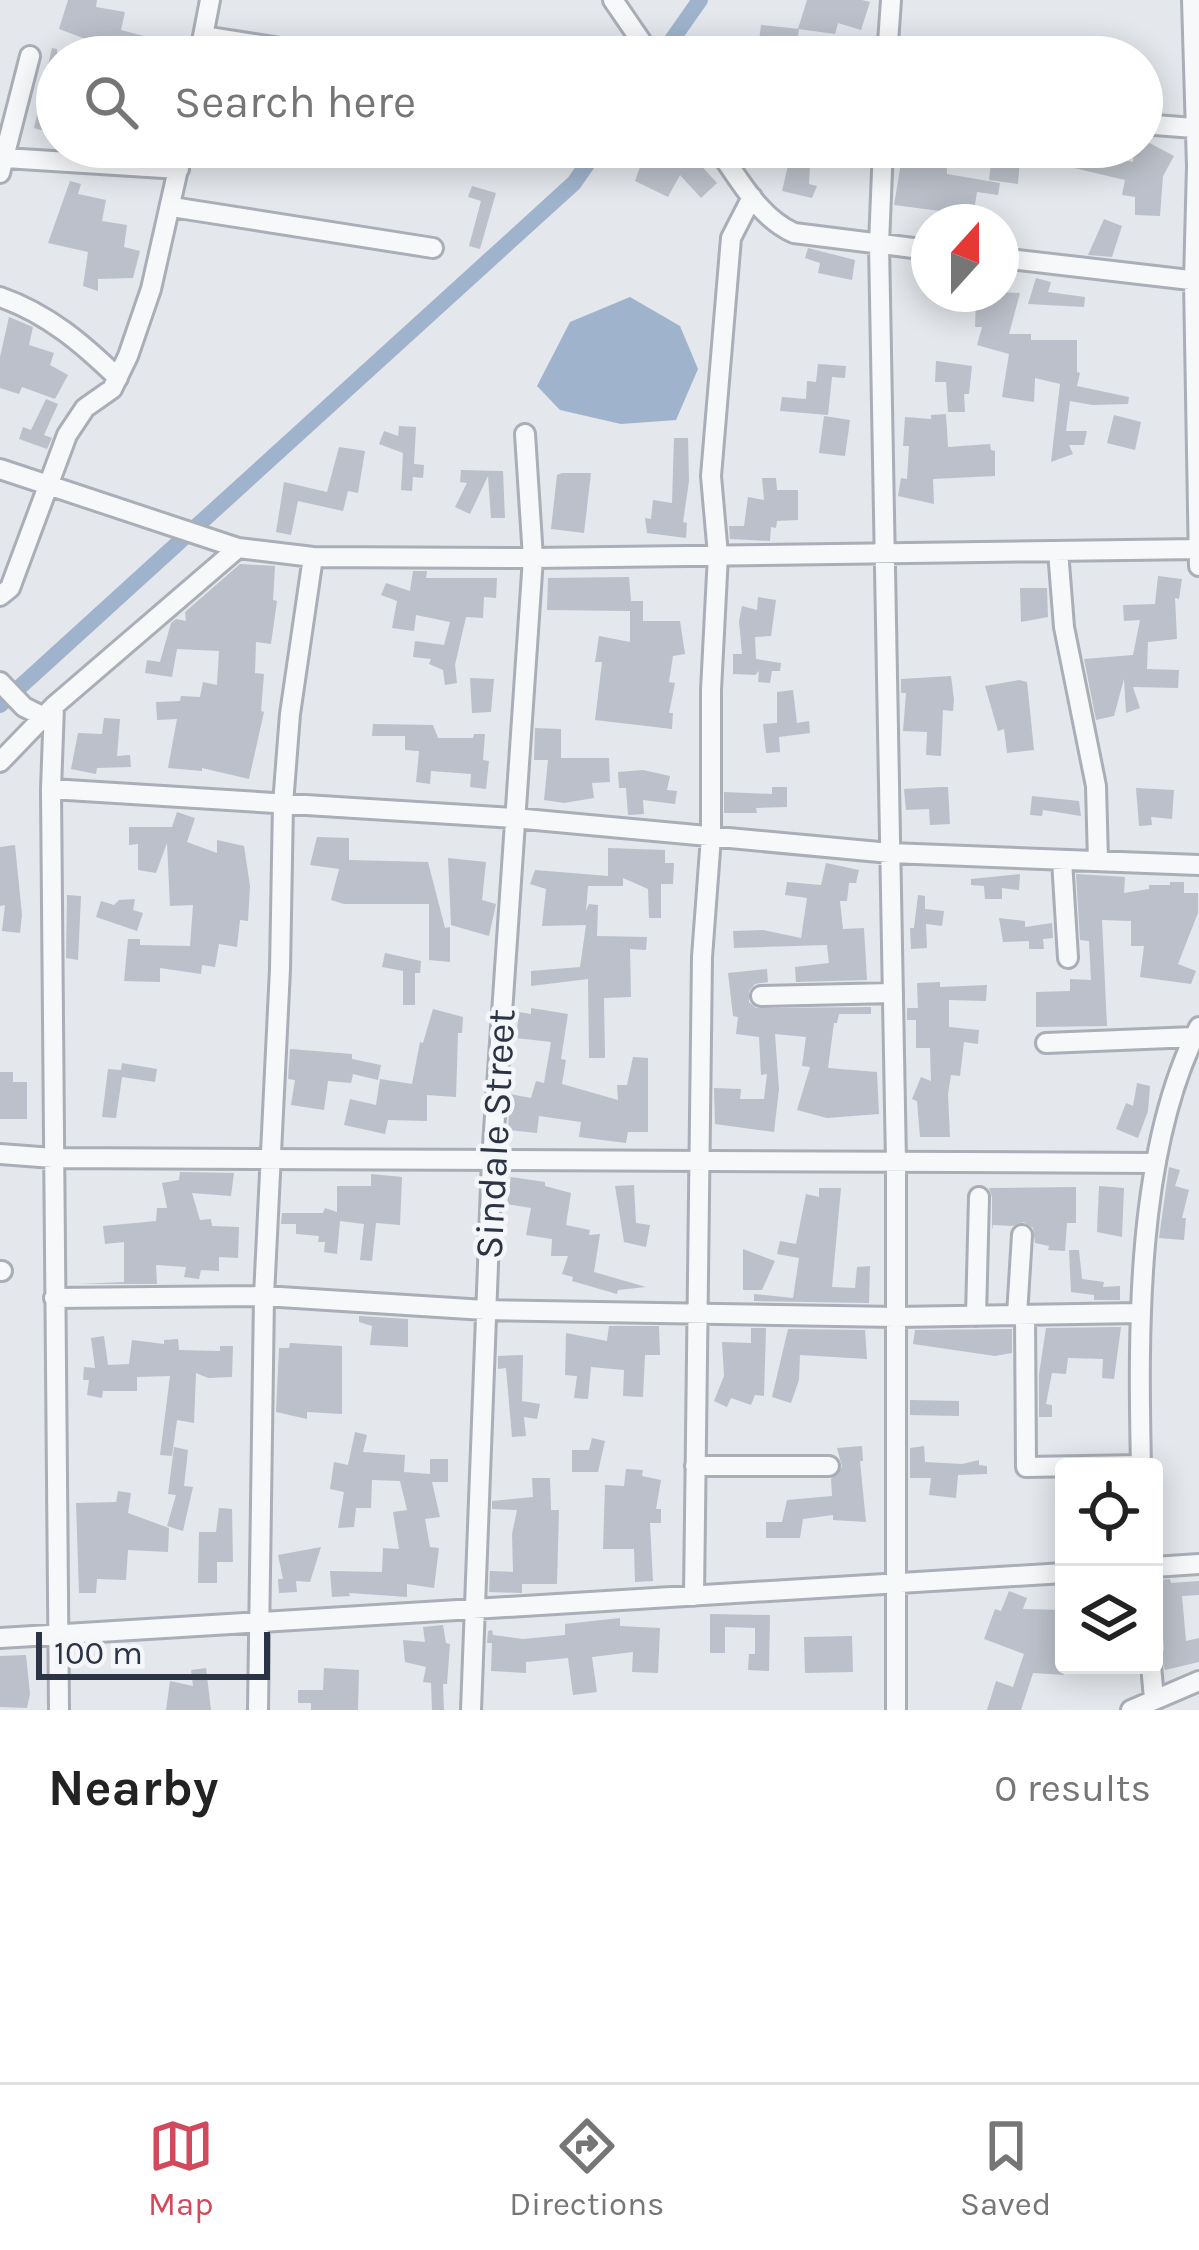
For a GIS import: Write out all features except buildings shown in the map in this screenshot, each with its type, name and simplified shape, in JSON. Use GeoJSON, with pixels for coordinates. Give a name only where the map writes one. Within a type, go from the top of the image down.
{"type":"FeatureCollection","features":[{"type":"Feature","properties":{"kind":"street"},"geometry":{"type":"LineString","coordinates":[[203,36],[210,0]]}},
{"type":"Feature","properties":{"kind":"street"},"geometry":{"type":"LineString","coordinates":[[613,0],[637,36]]}},
{"type":"Feature","properties":{"kind":"street"},"geometry":{"type":"LineString","coordinates":[[889,36],[892,0]]}},
{"type":"Feature","properties":{"kind":"street"},"geometry":{"type":"LineString","coordinates":[[1192,0],[1198,166],[1199,566]]}},
{"type":"Feature","properties":{"kind":"street"},"geometry":{"type":"LineString","coordinates":[[30,56],[2,166],[36,167]]}},
{"type":"Feature","properties":{"kind":"street"},"geometry":{"type":"LineString","coordinates":[[1163,126],[1194,128]]}},
{"type":"Feature","properties":{"kind":"street"},"geometry":{"type":"LineString","coordinates":[[0,596],[10,588],[74,422],[112,389],[151,289],[179,169],[120,168]]}},
{"type":"Feature","properties":{"kind":"street"},"geometry":{"type":"LineString","coordinates":[[731,168],[766,215],[794,233],[911,248]]}},
{"type":"Feature","properties":{"kind":"street"},"geometry":{"type":"LineString","coordinates":[[882,168],[879,244],[896,1162],[896,1710]]}},
{"type":"Feature","properties":{"kind":"street"},"geometry":{"type":"LineString","coordinates":[[694,1596],[703,957],[712,837],[711,690],[718,554],[711,476],[731,238],[752,197]]}},
{"type":"Feature","properties":{"kind":"street"},"geometry":{"type":"LineString","coordinates":[[172,207],[433,248]]}},
{"type":"Feature","properties":{"kind":"street"},"geometry":{"type":"LineString","coordinates":[[1019,260],[1197,281]]}},
{"type":"Feature","properties":{"kind":"street"},"geometry":{"type":"LineString","coordinates":[[0,297],[51,320],[81,341],[118,378]]}},
{"type":"Feature","properties":{"kind":"street","name":"Sindale Street"},"geometry":{"type":"LineString","coordinates":[[471,1710],[492,1160],[533,558],[525,434]]}},
{"type":"Feature","properties":{"kind":"street"},"geometry":{"type":"LineString","coordinates":[[0,469],[238,548],[314,557],[1199,549]]}},
{"type":"Feature","properties":{"kind":"street"},"geometry":{"type":"LineString","coordinates":[[0,762],[49,711],[238,548]]}},
{"type":"Feature","properties":{"kind":"street"},"geometry":{"type":"LineString","coordinates":[[1058,550],[1064,628],[1096,786],[1099,861]]}},
{"type":"Feature","properties":{"kind":"street"},"geometry":{"type":"LineString","coordinates":[[258,1710],[264,1296],[283,804],[290,714],[314,557]]}},
{"type":"Feature","properties":{"kind":"street"},"geometry":{"type":"LineString","coordinates":[[0,682],[24,706],[49,711]]}},
{"type":"Feature","properties":{"kind":"street"},"geometry":{"type":"LineString","coordinates":[[49,711],[59,1710]]}},
{"type":"Feature","properties":{"kind":"street"},"geometry":{"type":"LineString","coordinates":[[51,789],[514,818],[890,854],[1199,865]]}},
{"type":"Feature","properties":{"kind":"street"},"geometry":{"type":"LineString","coordinates":[[1062,860],[1068,958]]}},
{"type":"Feature","properties":{"kind":"street"},"geometry":{"type":"LineString","coordinates":[[761,996],[893,993]]}},
{"type":"Feature","properties":{"kind":"street"},"geometry":{"type":"LineString","coordinates":[[1046,1042],[1196,1032]]}},
{"type":"Feature","properties":{"kind":"street"},"geometry":{"type":"LineString","coordinates":[[1141,1458],[1140,1313],[1156,1163],[1179,1065],[1196,1032]]}},
{"type":"Feature","properties":{"kind":"street"},"geometry":{"type":"LineString","coordinates":[[0,1154],[1156,1163]]}},
{"type":"Feature","properties":{"kind":"street"},"geometry":{"type":"LineString","coordinates":[[976,1316],[979,1197]]}},
{"type":"Feature","properties":{"kind":"street"},"geometry":{"type":"LineString","coordinates":[[1022,1235],[1026,1467],[1055,1467]]}},
{"type":"Feature","properties":{"kind":"street"},"geometry":{"type":"LineString","coordinates":[[54,1298],[264,1296],[485,1310],[896,1317],[1140,1313]]}},
{"type":"Feature","properties":{"kind":"street"},"geometry":{"type":"LineString","coordinates":[[695,1466],[829,1466]]}},
{"type":"Feature","properties":{"kind":"street"},"geometry":{"type":"LineString","coordinates":[[1163,1567],[1199,1564]]}},
{"type":"Feature","properties":{"kind":"street"},"geometry":{"type":"LineString","coordinates":[[0,1638],[1055,1574]]}},
{"type":"Feature","properties":{"kind":"street"},"geometry":{"type":"LineString","coordinates":[[1152,1674],[1154,1699]]}},
{"type":"Feature","properties":{"kind":"street"},"geometry":{"type":"LineString","coordinates":[[1131,1710],[1199,1681]]}},
{"type":"Feature","properties":{"kind":"water"},"geometry":{"type":"Polygon","coordinates":[[[630,297],[680,326],[698,369],[676,420],[621,424],[560,410],[537,386],[570,322],[630,297]]]}},
{"type":"Feature","properties":{"kind":"waterway"},"geometry":{"type":"LineString","coordinates":[[675,36],[700,0]]}},
{"type":"Feature","properties":{"kind":"waterway"},"geometry":{"type":"LineString","coordinates":[[0,705],[574,183],[584,168]]}}]}
